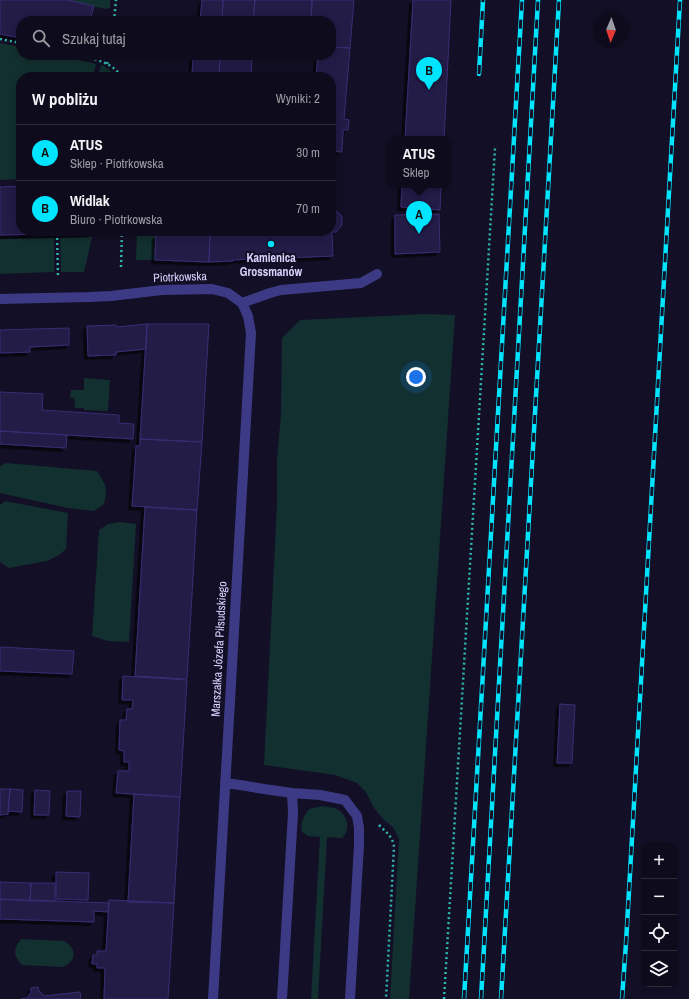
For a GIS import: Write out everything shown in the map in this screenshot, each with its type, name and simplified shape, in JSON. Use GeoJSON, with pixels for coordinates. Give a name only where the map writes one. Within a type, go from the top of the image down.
{"type":"FeatureCollection","features":[{"type":"Feature","properties":{"kind":"street"},"geometry":{"type":"LineString","coordinates":[[242,303],[281,290],[361,283],[377,274]]}},
{"type":"Feature","properties":{"kind":"street","name":"Piotrkowska"},"geometry":{"type":"LineString","coordinates":[[0,299],[96,296],[162,290],[212,289],[228,293],[242,303]]}},
{"type":"Feature","properties":{"kind":"street","name":"Marszałka Józefa Piłsudskiego"},"geometry":{"type":"LineString","coordinates":[[213,999],[251,333],[248,316],[242,303]]}},
{"type":"Feature","properties":{"kind":"street"},"geometry":{"type":"LineString","coordinates":[[225,783],[240,784],[292,793],[320,795],[345,800],[357,816],[359,845],[350,999]]}},
{"type":"Feature","properties":{"kind":"street"},"geometry":{"type":"LineString","coordinates":[[282,999],[293,813],[292,793]]}},
{"type":"Feature","properties":{"kind":"path"},"geometry":{"type":"LineString","coordinates":[[114,16],[116,0]]}},
{"type":"Feature","properties":{"kind":"path"},"geometry":{"type":"LineString","coordinates":[[0,38],[16,42]]}},
{"type":"Feature","properties":{"kind":"path"},"geometry":{"type":"LineString","coordinates":[[101,60],[118,72]]}},
{"type":"Feature","properties":{"kind":"path"},"geometry":{"type":"LineString","coordinates":[[107,64],[108,60]]}},
{"type":"Feature","properties":{"kind":"path"},"geometry":{"type":"LineString","coordinates":[[444,999],[495,148]]}},
{"type":"Feature","properties":{"kind":"path"},"geometry":{"type":"LineString","coordinates":[[57,236],[58,277]]}},
{"type":"Feature","properties":{"kind":"path"},"geometry":{"type":"LineString","coordinates":[[121,267],[122,236]]}},
{"type":"Feature","properties":{"kind":"green space"},"geometry":{"type":"Polygon","coordinates":[[[68,0],[110,0],[110,8],[105,9],[68,0]]]}},
{"type":"Feature","properties":{"kind":"green space"},"geometry":{"type":"Polygon","coordinates":[[[0,43],[16,46],[16,60],[78,60],[96,64],[94,72],[16,72],[16,179],[0,180],[0,43]]]}},
{"type":"Feature","properties":{"kind":"green space"},"geometry":{"type":"Polygon","coordinates":[[[101,65],[112,72],[99,72],[101,65]]]}},
{"type":"Feature","properties":{"kind":"green space"},"geometry":{"type":"Polygon","coordinates":[[[137,236],[156,236],[155,260],[136,260],[137,236]]]}},
{"type":"Feature","properties":{"kind":"green space"},"geometry":{"type":"Polygon","coordinates":[[[92,237],[84,272],[61,272],[60,238],[92,237]]]}},
{"type":"Feature","properties":{"kind":"green space"},"geometry":{"type":"Polygon","coordinates":[[[54,238],[54,272],[0,274],[0,239],[54,238]]]}},
{"type":"Feature","properties":{"kind":"green space"},"geometry":{"type":"Polygon","coordinates":[[[425,314],[455,315],[409,999],[390,999],[399,839],[393,827],[384,820],[374,808],[366,792],[357,783],[335,775],[264,765],[277,504],[277,459],[281,414],[282,338],[300,320],[425,314]]]}},
{"type":"Feature","properties":{"kind":"green space"},"geometry":{"type":"Polygon","coordinates":[[[84,378],[110,380],[108,411],[75,408],[74,398],[70,398],[71,390],[84,390],[84,378]]]}},
{"type":"Feature","properties":{"kind":"green space"},"geometry":{"type":"Polygon","coordinates":[[[6,463],[97,471],[106,490],[104,504],[94,511],[68,508],[0,493],[0,466],[6,463]]]}},
{"type":"Feature","properties":{"kind":"green space"},"geometry":{"type":"Polygon","coordinates":[[[5,501],[68,513],[66,549],[59,555],[47,561],[9,568],[0,562],[0,505],[5,501]]]}},
{"type":"Feature","properties":{"kind":"green space"},"geometry":{"type":"Polygon","coordinates":[[[120,522],[136,524],[129,642],[108,641],[92,636],[99,530],[108,524],[120,522]]]}},
{"type":"Feature","properties":{"kind":"green space"},"geometry":{"type":"Polygon","coordinates":[[[322,806],[339,810],[347,822],[347,830],[342,838],[327,837],[318,999],[311,999],[320,837],[308,836],[302,832],[302,822],[309,809],[322,806]]]}},
{"type":"Feature","properties":{"kind":"green space"},"geometry":{"type":"Polygon","coordinates":[[[21,939],[64,941],[71,947],[74,954],[73,958],[63,967],[22,965],[17,959],[15,952],[15,949],[21,939]]]}},
{"type":"Feature","properties":{"kind":"building"},"geometry":{"type":"Polygon","coordinates":[[[0,0],[68,0],[94,6],[91,16],[16,16],[16,37],[0,34],[0,0]]]}},
{"type":"Feature","properties":{"kind":"building"},"geometry":{"type":"Polygon","coordinates":[[[202,0],[223,0],[222,16],[200,16],[202,0]]]}},
{"type":"Feature","properties":{"kind":"building"},"geometry":{"type":"Polygon","coordinates":[[[223,0],[255,0],[253,16],[222,16],[223,0]]]}},
{"type":"Feature","properties":{"kind":"building"},"geometry":{"type":"Polygon","coordinates":[[[255,0],[312,0],[311,16],[253,16],[255,0]]]}},
{"type":"Feature","properties":{"kind":"building"},"geometry":{"type":"Polygon","coordinates":[[[312,0],[354,0],[350,48],[336,47],[336,16],[311,16],[312,0]]]}},
{"type":"Feature","properties":{"kind":"building"},"geometry":{"type":"Polygon","coordinates":[[[413,0],[451,0],[444,136],[405,136],[413,0]]]}},
{"type":"Feature","properties":{"kind":"building"},"geometry":{"type":"Polygon","coordinates":[[[336,47],[350,48],[344,119],[349,120],[348,130],[343,130],[342,152],[336,151],[336,72],[316,72],[318,60],[336,60],[336,47]]]}},
{"type":"Feature","properties":{"kind":"building"},"geometry":{"type":"Polygon","coordinates":[[[193,60],[220,60],[219,72],[192,72],[193,60]]]}},
{"type":"Feature","properties":{"kind":"building"},"geometry":{"type":"Polygon","coordinates":[[[220,60],[252,60],[251,72],[219,72],[220,60]]]}},
{"type":"Feature","properties":{"kind":"building"},"geometry":{"type":"Polygon","coordinates":[[[16,186],[16,235],[0,235],[0,187],[16,186]]]}},
{"type":"Feature","properties":{"kind":"building"},"geometry":{"type":"Polygon","coordinates":[[[402,188],[441,188],[440,210],[401,207],[402,188]]]}},
{"type":"Feature","properties":{"kind":"building","name":"Kamienica Grossmanów"},"geometry":{"type":"Polygon","coordinates":[[[336,211],[342,216],[342,225],[336,232],[336,211]]]}},
{"type":"Feature","properties":{"kind":"building"},"geometry":{"type":"Polygon","coordinates":[[[439,214],[440,252],[395,254],[395,215],[439,214]]]}},
{"type":"Feature","properties":{"kind":"building"},"geometry":{"type":"Polygon","coordinates":[[[156,236],[210,236],[209,262],[155,260],[156,236]]]}},
{"type":"Feature","properties":{"kind":"building","name":"Kamienica Grossmanów"},"geometry":{"type":"Polygon","coordinates":[[[210,236],[332,236],[333,256],[209,262],[210,236]]]}},
{"type":"Feature","properties":{"kind":"building"},"geometry":{"type":"Polygon","coordinates":[[[147,324],[209,324],[202,442],[140,439],[147,324]]]}},
{"type":"Feature","properties":{"kind":"building"},"geometry":{"type":"Polygon","coordinates":[[[147,324],[146,349],[116,352],[116,355],[88,356],[87,326],[116,325],[117,327],[147,324]]]}},
{"type":"Feature","properties":{"kind":"building"},"geometry":{"type":"Polygon","coordinates":[[[69,328],[69,345],[30,347],[30,352],[0,353],[0,330],[69,328]]]}},
{"type":"Feature","properties":{"kind":"building"},"geometry":{"type":"Polygon","coordinates":[[[0,392],[43,394],[42,410],[119,415],[119,423],[134,424],[133,439],[0,431],[0,392]]]}},
{"type":"Feature","properties":{"kind":"building"},"geometry":{"type":"Polygon","coordinates":[[[0,431],[67,435],[66,448],[0,444],[0,431]]]}},
{"type":"Feature","properties":{"kind":"building"},"geometry":{"type":"Polygon","coordinates":[[[140,439],[202,442],[197,510],[132,506],[136,446],[140,446],[140,439]]]}},
{"type":"Feature","properties":{"kind":"building"},"geometry":{"type":"Polygon","coordinates":[[[145,507],[197,510],[187,679],[135,676],[145,507]]]}},
{"type":"Feature","properties":{"kind":"building"},"geometry":{"type":"Polygon","coordinates":[[[0,647],[74,651],[72,674],[0,671],[0,647]]]}},
{"type":"Feature","properties":{"kind":"building"},"geometry":{"type":"Polygon","coordinates":[[[123,676],[187,680],[180,797],[116,793],[118,771],[129,771],[129,762],[124,762],[124,751],[119,750],[120,720],[126,720],[127,709],[132,709],[133,700],[122,700],[123,676]]]}},
{"type":"Feature","properties":{"kind":"building"},"geometry":{"type":"Polygon","coordinates":[[[560,704],[575,705],[572,763],[557,763],[560,704]]]}},
{"type":"Feature","properties":{"kind":"building"},"geometry":{"type":"Polygon","coordinates":[[[0,789],[10,789],[8,814],[0,815],[0,789]]]}},
{"type":"Feature","properties":{"kind":"building"},"geometry":{"type":"Polygon","coordinates":[[[10,789],[23,790],[22,812],[8,811],[10,789]]]}},
{"type":"Feature","properties":{"kind":"building"},"geometry":{"type":"Polygon","coordinates":[[[35,790],[50,791],[49,815],[34,815],[35,790]]]}},
{"type":"Feature","properties":{"kind":"building"},"geometry":{"type":"Polygon","coordinates":[[[67,791],[81,791],[80,817],[66,816],[67,791]]]}},
{"type":"Feature","properties":{"kind":"building"},"geometry":{"type":"Polygon","coordinates":[[[134,794],[180,797],[174,903],[128,902],[134,794]]]}},
{"type":"Feature","properties":{"kind":"building"},"geometry":{"type":"Polygon","coordinates":[[[56,872],[89,873],[88,900],[56,899],[56,872]]]}},
{"type":"Feature","properties":{"kind":"building"},"geometry":{"type":"Polygon","coordinates":[[[0,882],[31,883],[30,901],[0,899],[0,882]]]}},
{"type":"Feature","properties":{"kind":"building"},"geometry":{"type":"Polygon","coordinates":[[[31,883],[55,883],[55,901],[30,901],[31,883]]]}},
{"type":"Feature","properties":{"kind":"building"},"geometry":{"type":"Polygon","coordinates":[[[0,899],[109,903],[108,912],[94,911],[94,922],[0,919],[0,899]]]}},
{"type":"Feature","properties":{"kind":"building"},"geometry":{"type":"Polygon","coordinates":[[[109,900],[174,903],[168,999],[104,999],[105,968],[97,968],[97,964],[92,964],[93,955],[97,955],[97,951],[106,951],[109,900]]]}},
{"type":"Feature","properties":{"kind":"building"},"geometry":{"type":"Polygon","coordinates":[[[38,987],[39,991],[44,996],[80,992],[81,999],[21,999],[27,998],[31,992],[31,988],[38,987]]]}},
{"type":"Feature","properties":{"kind":"railway"},"geometry":{"type":"LineString","coordinates":[[479,74],[483,0]]}},
{"type":"Feature","properties":{"kind":"railway"},"geometry":{"type":"LineString","coordinates":[[464,999],[522,0]]}},
{"type":"Feature","properties":{"kind":"railway"},"geometry":{"type":"LineString","coordinates":[[481,999],[538,0]]}},
{"type":"Feature","properties":{"kind":"railway"},"geometry":{"type":"LineString","coordinates":[[501,999],[559,0]]}},
{"type":"Feature","properties":{"kind":"railway"},"geometry":{"type":"LineString","coordinates":[[622,999],[680,0]]}},
{"type":"Feature","properties":{"kind":"place","name":"Widlak"},"geometry":{"type":"Point","coordinates":[429,90]}},
{"type":"Feature","properties":{"kind":"place","name":"ATUS"},"geometry":{"type":"Point","coordinates":[419,234]}},
{"type":"Feature","properties":{"kind":"place","name":"Kamienica Grossmanów"},"geometry":{"type":"Point","coordinates":[271,244]}}]}
